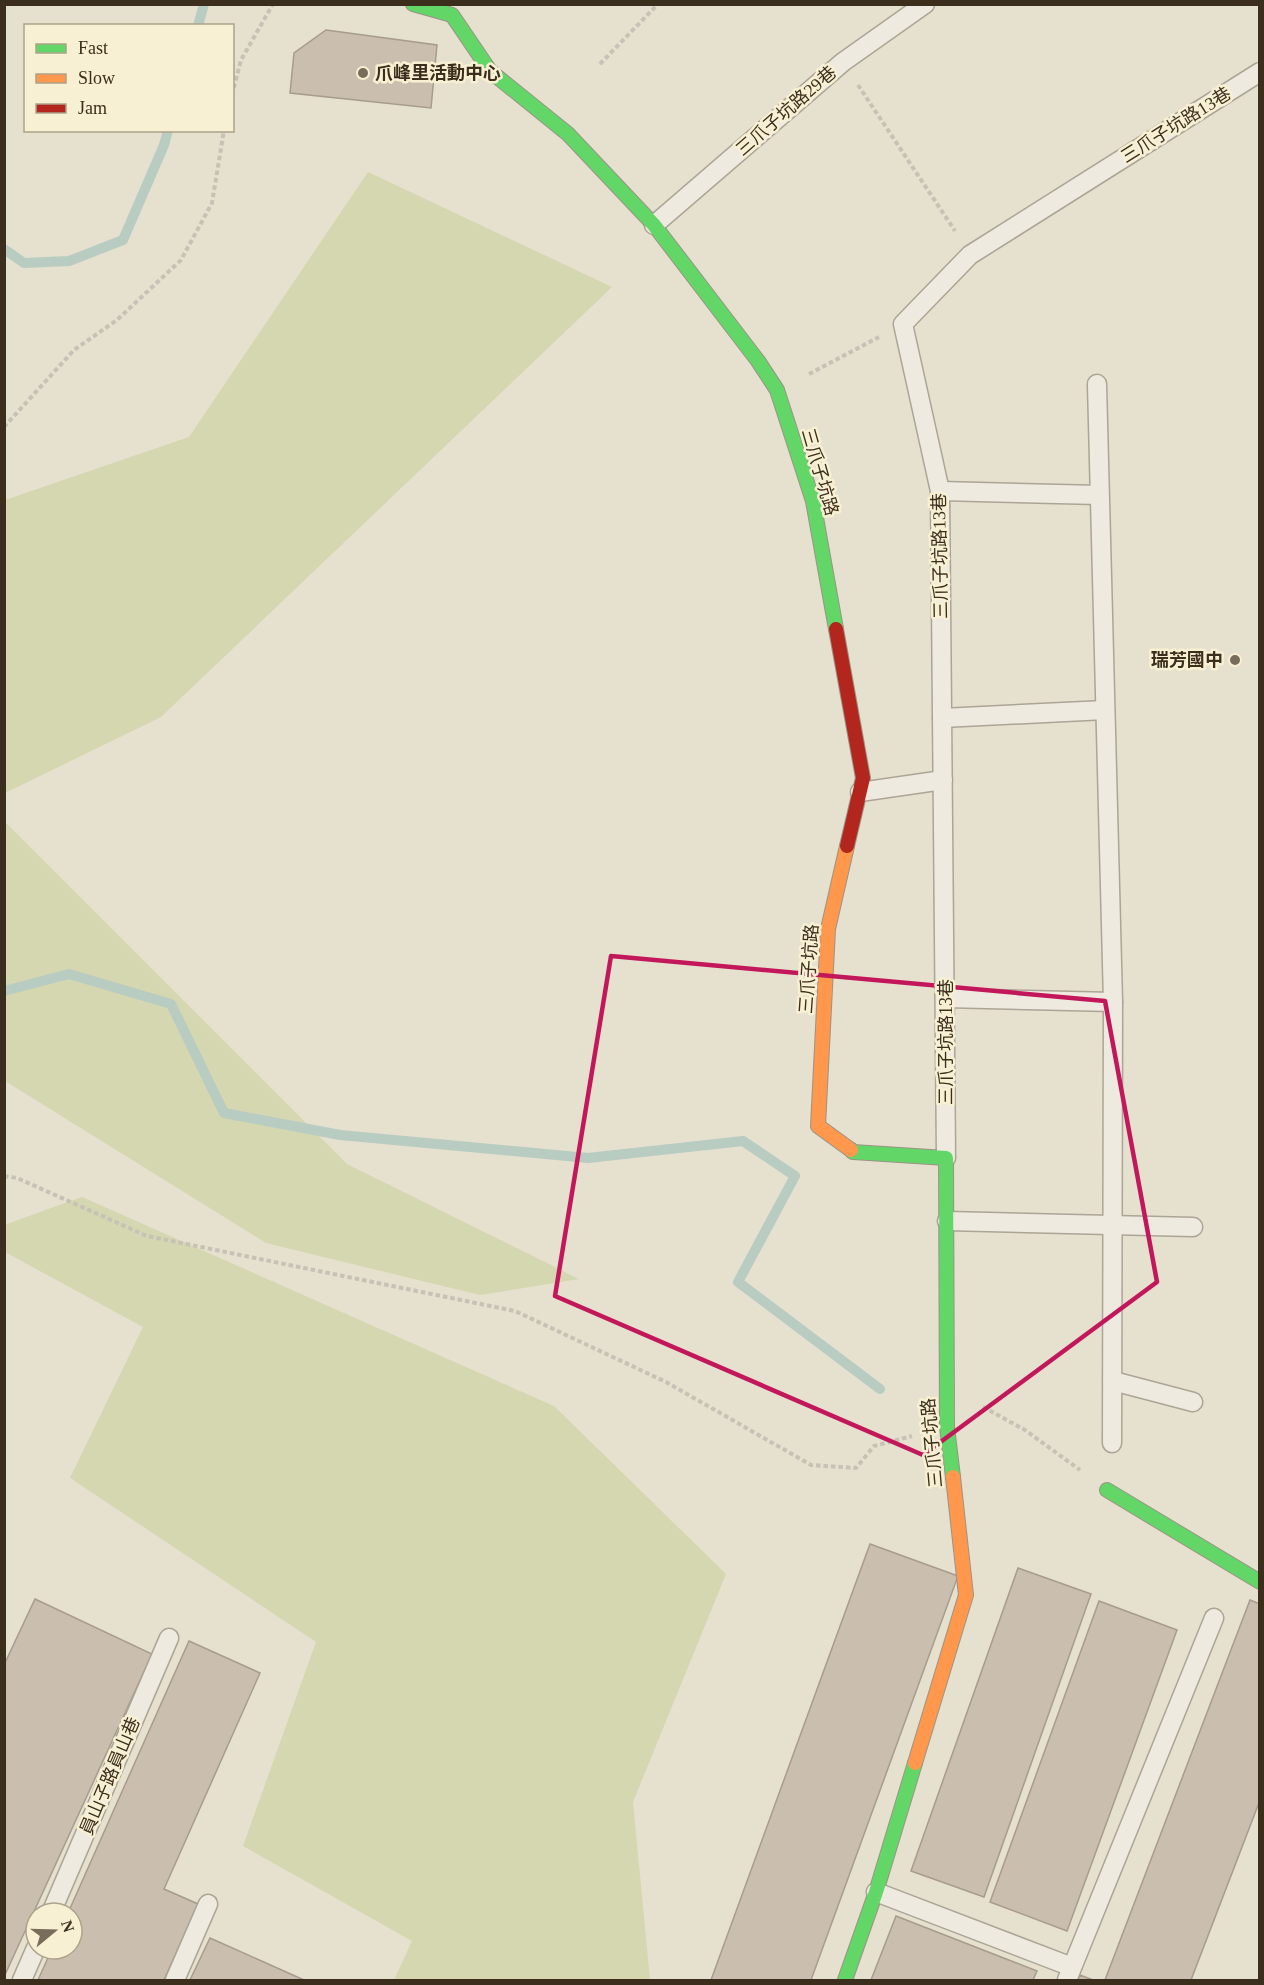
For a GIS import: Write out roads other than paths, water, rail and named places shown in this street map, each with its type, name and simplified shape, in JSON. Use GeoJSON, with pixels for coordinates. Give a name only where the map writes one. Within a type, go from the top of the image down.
{"type":"FeatureCollection","features":[{"type":"Feature","properties":{"kind":"street","name":"三爪子坑路"},"geometry":{"type":"LineString","coordinates":[[413,4],[452,15],[490,71],[568,134],[654,225],[758,361],[777,390],[813,501],[863,778],[828,929],[819,1126],[853,1152],[946,1158],[947,1427],[966,1595],[876,1892],[845,1980]]}},
{"type":"Feature","properties":{"kind":"street"},"geometry":{"type":"LineString","coordinates":[[1107,1490],[1260,1582]]}},
{"type":"Feature","properties":{"kind":"lane","name":"三爪子坑路29巷"},"geometry":{"type":"LineString","coordinates":[[654,225],[843,62],[925,4]]}},
{"type":"Feature","properties":{"kind":"lane","name":"三爪子坑路13巷"},"geometry":{"type":"LineString","coordinates":[[946,1158],[940,491],[903,324],[970,255],[1260,72]]}},
{"type":"Feature","properties":{"kind":"lane"},"geometry":{"type":"LineString","coordinates":[[1097,384],[1113,1002],[1112,1443]]}},
{"type":"Feature","properties":{"kind":"lane"},"geometry":{"type":"LineString","coordinates":[[940,491],[1099,495]]}},
{"type":"Feature","properties":{"kind":"lane"},"geometry":{"type":"LineString","coordinates":[[942,718],[1106,710]]}},
{"type":"Feature","properties":{"kind":"lane"},"geometry":{"type":"LineString","coordinates":[[860,792],[943,780]]}},
{"type":"Feature","properties":{"kind":"lane"},"geometry":{"type":"LineString","coordinates":[[945,998],[1113,1002]]}},
{"type":"Feature","properties":{"kind":"lane"},"geometry":{"type":"LineString","coordinates":[[947,1221],[1193,1227]]}},
{"type":"Feature","properties":{"kind":"lane"},"geometry":{"type":"LineString","coordinates":[[1113,1381],[1193,1402]]}},
{"type":"Feature","properties":{"kind":"lane"},"geometry":{"type":"LineString","coordinates":[[876,1892],[1070,1973],[1214,1618]]}},
{"type":"Feature","properties":{"kind":"lane","name":"員山子路員山巷"},"geometry":{"type":"LineString","coordinates":[[56,1901],[169,1638]]}},
{"type":"Feature","properties":{"kind":"lane"},"geometry":{"type":"LineString","coordinates":[[175,1980],[208,1904]]}},
{"type":"Feature","properties":{"kind":"lane"},"geometry":{"type":"LineString","coordinates":[[22,1980],[30,1961]]}},
{"type":"Feature","properties":{"kind":"waterway"},"geometry":{"type":"LineString","coordinates":[[199,24],[204,4]]}},
{"type":"Feature","properties":{"kind":"waterway"},"geometry":{"type":"LineString","coordinates":[[4,249],[24,263],[69,261],[123,240],[167,132]]}},
{"type":"Feature","properties":{"kind":"waterway"},"geometry":{"type":"LineString","coordinates":[[4,991],[69,974],[171,1004],[224,1113],[340,1135],[588,1158],[743,1141],[795,1176],[738,1282],[880,1389]]}},
{"type":"Feature","properties":{"kind":"place","name":"爪峰里活動中心"},"geometry":{"type":"Point","coordinates":[363,73]}},
{"type":"Feature","properties":{"kind":"place","name":"瑞芳國中"},"geometry":{"type":"Point","coordinates":[1235,660]}}]}
